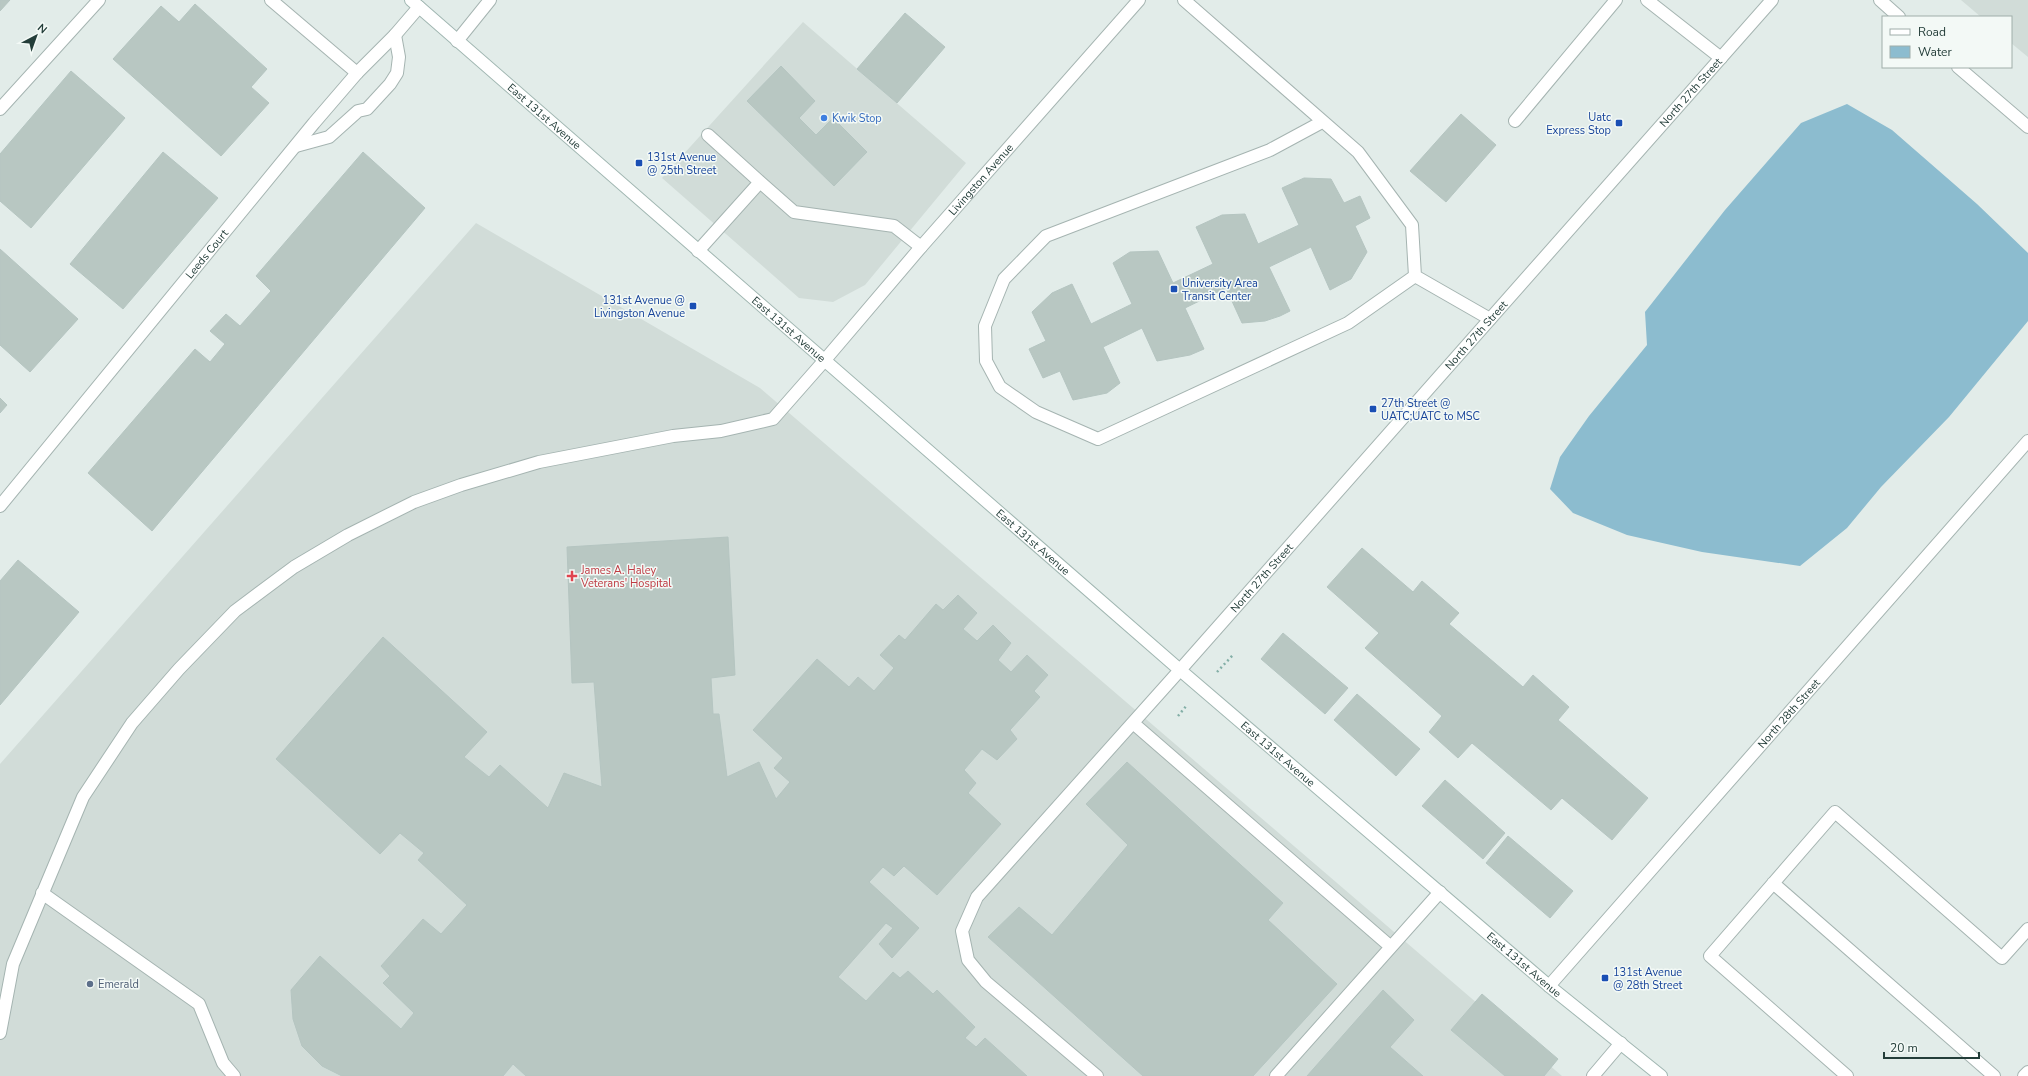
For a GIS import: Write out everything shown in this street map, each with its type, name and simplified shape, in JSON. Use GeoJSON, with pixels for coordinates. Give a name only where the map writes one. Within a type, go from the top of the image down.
{"type":"FeatureCollection","features":[{"type":"Feature","properties":{"kind":"street"},"geometry":{"type":"LineString","coordinates":[[0,109],[99,0]]}},
{"type":"Feature","properties":{"kind":"street"},"geometry":{"type":"LineString","coordinates":[[271,0],[357,73]]}},
{"type":"Feature","properties":{"kind":"street"},"geometry":{"type":"LineString","coordinates":[[458,41],[490,0]]}},
{"type":"Feature","properties":{"kind":"street","name":"Livingston Avenue"},"geometry":{"type":"LineString","coordinates":[[0,1033],[13,964],[83,797],[132,723],[179,669],[235,611],[294,567],[348,535],[414,502],[461,485],[539,462],[673,436],[721,431],[772,419],[1139,0]]}},
{"type":"Feature","properties":{"kind":"street"},"geometry":{"type":"LineString","coordinates":[[1184,0],[1358,152],[1412,226],[1415,276]]}},
{"type":"Feature","properties":{"kind":"street"},"geometry":{"type":"LineString","coordinates":[[1514,121],[1616,0]]}},
{"type":"Feature","properties":{"kind":"street"},"geometry":{"type":"LineString","coordinates":[[1647,0],[1721,58]]}},
{"type":"Feature","properties":{"kind":"street","name":"North 27th Street"},"geometry":{"type":"LineString","coordinates":[[1097,1076],[986,982],[968,960],[962,930],[976,897],[1133,723],[1772,0]]}},
{"type":"Feature","properties":{"kind":"street"},"geometry":{"type":"LineString","coordinates":[[1880,0],[1899,16]]}},
{"type":"Feature","properties":{"kind":"street","name":"Leeds Court"},"geometry":{"type":"LineString","coordinates":[[0,506],[357,73],[396,35],[415,3]]}},
{"type":"Feature","properties":{"kind":"street","name":"East 131st Avenue"},"geometry":{"type":"LineString","coordinates":[[415,3],[1180,670],[1550,986],[1661,1076]]}},
{"type":"Feature","properties":{"kind":"street"},"geometry":{"type":"LineString","coordinates":[[296,146],[329,137],[358,111],[368,109],[390,84],[396,73],[399,57],[396,35]]}},
{"type":"Feature","properties":{"kind":"street"},"geometry":{"type":"LineString","coordinates":[[1959,68],[2028,126]]}},
{"type":"Feature","properties":{"kind":"street"},"geometry":{"type":"LineString","coordinates":[[1322,122],[1270,150],[1046,236],[1004,279],[985,326],[986,361],[1000,387],[1036,412],[1098,439],[1348,323],[1415,276]]}},
{"type":"Feature","properties":{"kind":"street"},"geometry":{"type":"LineString","coordinates":[[708,135],[794,212],[894,226],[921,248]]}},
{"type":"Feature","properties":{"kind":"street"},"geometry":{"type":"LineString","coordinates":[[698,251],[760,182]]}},
{"type":"Feature","properties":{"kind":"street"},"geometry":{"type":"LineString","coordinates":[[1415,276],[1490,319]]}},
{"type":"Feature","properties":{"kind":"street","name":"North 28th Street"},"geometry":{"type":"LineString","coordinates":[[1550,986],[2028,441]]}},
{"type":"Feature","properties":{"kind":"street"},"geometry":{"type":"LineString","coordinates":[[1133,723],[1391,947]]}},
{"type":"Feature","properties":{"kind":"street"},"geometry":{"type":"LineString","coordinates":[[1847,1076],[1710,956],[1835,812],[2002,958],[2028,929]]}},
{"type":"Feature","properties":{"kind":"street"},"geometry":{"type":"LineString","coordinates":[[1773,883],[1994,1076]]}},
{"type":"Feature","properties":{"kind":"street"},"geometry":{"type":"LineString","coordinates":[[1276,1076],[1440,892]]}},
{"type":"Feature","properties":{"kind":"street"},"geometry":{"type":"LineString","coordinates":[[42,893],[199,1004],[223,1063],[234,1076]]}},
{"type":"Feature","properties":{"kind":"street"},"geometry":{"type":"LineString","coordinates":[[1593,1076],[1621,1043]]}},
{"type":"Feature","properties":{"kind":"street"},"geometry":{"type":"LineString","coordinates":[[2024,1076],[2028,1072]]}},
{"type":"Feature","properties":{"kind":"shaded area"},"geometry":{"type":"Polygon","coordinates":[[[1961,0],[2028,0],[2028,57],[2012,44],[2012,16],[1980,16],[1961,0]]]}},
{"type":"Feature","properties":{"kind":"shaded area"},"geometry":{"type":"Polygon","coordinates":[[[803,22],[966,163],[865,285],[833,302],[799,298],[662,178],[803,22]]]}},
{"type":"Feature","properties":{"kind":"shaded area","name":"James A. Haley Veterans' Hospital"},"geometry":{"type":"Polygon","coordinates":[[[476,223],[760,388],[1562,1076],[0,1076],[0,764],[476,223]]]}},
{"type":"Feature","properties":{"kind":"water"},"geometry":{"type":"Polygon","coordinates":[[[1847,104],[1892,130],[1977,204],[2028,253],[2028,321],[1949,417],[1881,487],[1847,528],[1800,566],[1702,552],[1627,535],[1573,513],[1550,489],[1560,457],[1589,416],[1647,345],[1645,312],[1725,210],[1801,123],[1847,104]]]}},
{"type":"Feature","properties":{"kind":"building"},"geometry":{"type":"Polygon","coordinates":[[[0,0],[10,0],[0,11],[0,0]]]}},
{"type":"Feature","properties":{"kind":"building"},"geometry":{"type":"Polygon","coordinates":[[[195,4],[267,69],[251,87],[269,103],[221,156],[113,59],[161,6],[179,22],[195,4]]]}},
{"type":"Feature","properties":{"kind":"building"},"geometry":{"type":"Polygon","coordinates":[[[905,13],[945,47],[897,103],[857,69],[905,13]]]}},
{"type":"Feature","properties":{"kind":"building"},"geometry":{"type":"Polygon","coordinates":[[[781,66],[815,101],[799,118],[816,135],[833,118],[867,152],[834,186],[747,101],[781,66]]]}},
{"type":"Feature","properties":{"kind":"building"},"geometry":{"type":"Polygon","coordinates":[[[71,71],[125,118],[31,228],[0,201],[0,154],[71,71]]]}},
{"type":"Feature","properties":{"kind":"building"},"geometry":{"type":"Polygon","coordinates":[[[1461,114],[1496,145],[1446,202],[1410,171],[1461,114]]]}},
{"type":"Feature","properties":{"kind":"building"},"geometry":{"type":"Polygon","coordinates":[[[163,152],[218,198],[123,309],[70,264],[163,152]]]}},
{"type":"Feature","properties":{"kind":"building"},"geometry":{"type":"Polygon","coordinates":[[[363,152],[425,208],[152,531],[88,473],[195,349],[210,362],[225,344],[210,331],[226,314],[240,326],[271,291],[256,276],[363,152]]]}},
{"type":"Feature","properties":{"kind":"building","name":"University Area Transit Center"},"geometry":{"type":"Polygon","coordinates":[[[1304,178],[1331,179],[1344,203],[1360,196],[1370,218],[1355,226],[1367,252],[1351,279],[1330,290],[1311,247],[1269,267],[1290,311],[1280,316],[1265,321],[1242,323],[1226,288],[1185,308],[1204,349],[1190,355],[1157,361],[1142,328],[1103,347],[1120,383],[1107,393],[1073,400],[1060,371],[1043,378],[1029,349],[1046,341],[1032,312],[1052,293],[1072,284],[1091,324],[1132,304],[1113,263],[1130,252],[1158,251],[1173,283],[1213,264],[1196,227],[1222,215],[1245,214],[1258,244],[1299,225],[1282,188],[1304,178]]]}},
{"type":"Feature","properties":{"kind":"building"},"geometry":{"type":"Polygon","coordinates":[[[0,249],[78,319],[30,372],[0,345],[0,249]]]}},
{"type":"Feature","properties":{"kind":"building"},"geometry":{"type":"Polygon","coordinates":[[[0,398],[7,405],[0,413],[0,398]]]}},
{"type":"Feature","properties":{"kind":"building"},"geometry":{"type":"Polygon","coordinates":[[[728,537],[735,675],[711,678],[713,714],[719,714],[727,777],[759,762],[776,799],[790,782],[774,768],[783,758],[753,730],[817,659],[849,687],[858,677],[874,691],[894,668],[880,655],[899,635],[905,640],[936,604],[943,610],[958,595],[977,613],[963,629],[977,641],[993,625],[1011,643],[998,660],[1011,672],[1027,655],[1048,675],[1034,691],[1040,697],[1010,730],[1017,739],[997,760],[982,749],[964,770],[976,783],[968,793],[1001,824],[937,895],[904,866],[894,876],[883,867],[869,882],[919,928],[892,958],[879,944],[893,928],[886,923],[838,977],[866,1001],[893,972],[900,978],[908,971],[933,994],[937,990],[975,1027],[965,1038],[976,1047],[985,1038],[1027,1076],[526,1076],[513,1064],[503,1076],[342,1076],[322,1066],[302,1046],[293,1019],[291,990],[320,956],[401,1029],[414,1013],[383,983],[390,976],[381,966],[423,919],[441,934],[467,905],[418,860],[424,853],[400,833],[380,854],[276,759],[383,637],[487,732],[464,757],[489,777],[500,765],[548,808],[564,773],[602,787],[594,682],[572,683],[567,547],[728,537]]]}},
{"type":"Feature","properties":{"kind":"building"},"geometry":{"type":"Polygon","coordinates":[[[1362,548],[1413,592],[1422,581],[1459,613],[1449,624],[1523,687],[1533,675],[1569,707],[1558,720],[1648,798],[1612,840],[1562,798],[1551,810],[1472,743],[1458,758],[1429,732],[1442,716],[1365,648],[1379,633],[1327,587],[1362,548]]]}},
{"type":"Feature","properties":{"kind":"building"},"geometry":{"type":"Polygon","coordinates":[[[18,560],[79,612],[0,705],[0,581],[18,560]]]}},
{"type":"Feature","properties":{"kind":"building"},"geometry":{"type":"Polygon","coordinates":[[[1283,633],[1348,688],[1325,714],[1261,659],[1283,633]]]}},
{"type":"Feature","properties":{"kind":"building"},"geometry":{"type":"Polygon","coordinates":[[[1357,694],[1420,749],[1396,776],[1334,720],[1357,694]]]}},
{"type":"Feature","properties":{"kind":"building"},"geometry":{"type":"Polygon","coordinates":[[[1127,762],[1283,903],[1268,920],[1337,984],[1253,1076],[1143,1076],[988,937],[1019,907],[1052,935],[1128,845],[1086,804],[1127,762]]]}},
{"type":"Feature","properties":{"kind":"building"},"geometry":{"type":"Polygon","coordinates":[[[1445,780],[1505,833],[1483,859],[1422,806],[1445,780]]]}},
{"type":"Feature","properties":{"kind":"building"},"geometry":{"type":"Polygon","coordinates":[[[1508,836],[1573,891],[1550,918],[1486,863],[1508,836]]]}},
{"type":"Feature","properties":{"kind":"building"},"geometry":{"type":"Polygon","coordinates":[[[1383,990],[1414,1020],[1390,1047],[1423,1076],[1307,1076],[1383,990]]]}},
{"type":"Feature","properties":{"kind":"building"},"geometry":{"type":"Polygon","coordinates":[[[1482,994],[1558,1059],[1544,1076],[1505,1076],[1451,1030],[1482,994]]]}},
{"type":"Feature","properties":{"kind":"place","name":"Kwik Stop"},"geometry":{"type":"Point","coordinates":[824,118]}},
{"type":"Feature","properties":{"kind":"place","name":"Uatc Express Stop"},"geometry":{"type":"Point","coordinates":[1619,123]}},
{"type":"Feature","properties":{"kind":"place","name":"131st Avenue @ 25th Street"},"geometry":{"type":"Point","coordinates":[639,163]}},
{"type":"Feature","properties":{"kind":"place","name":"University Area Transit Center"},"geometry":{"type":"Point","coordinates":[1174,289]}},
{"type":"Feature","properties":{"kind":"place","name":"131st Avenue @ Livingston Avenue"},"geometry":{"type":"Point","coordinates":[693,306]}},
{"type":"Feature","properties":{"kind":"place","name":"27th Street @ UATC;UATC to MSC"},"geometry":{"type":"Point","coordinates":[1373,409]}},
{"type":"Feature","properties":{"kind":"place","name":"James A. Haley Veterans' Hospital"},"geometry":{"type":"Point","coordinates":[572,576]}},
{"type":"Feature","properties":{"kind":"place","name":"131st Avenue @ 28th Street"},"geometry":{"type":"Point","coordinates":[1605,978]}},
{"type":"Feature","properties":{"kind":"place","name":"Emerald"},"geometry":{"type":"Point","coordinates":[90,984]}}]}
